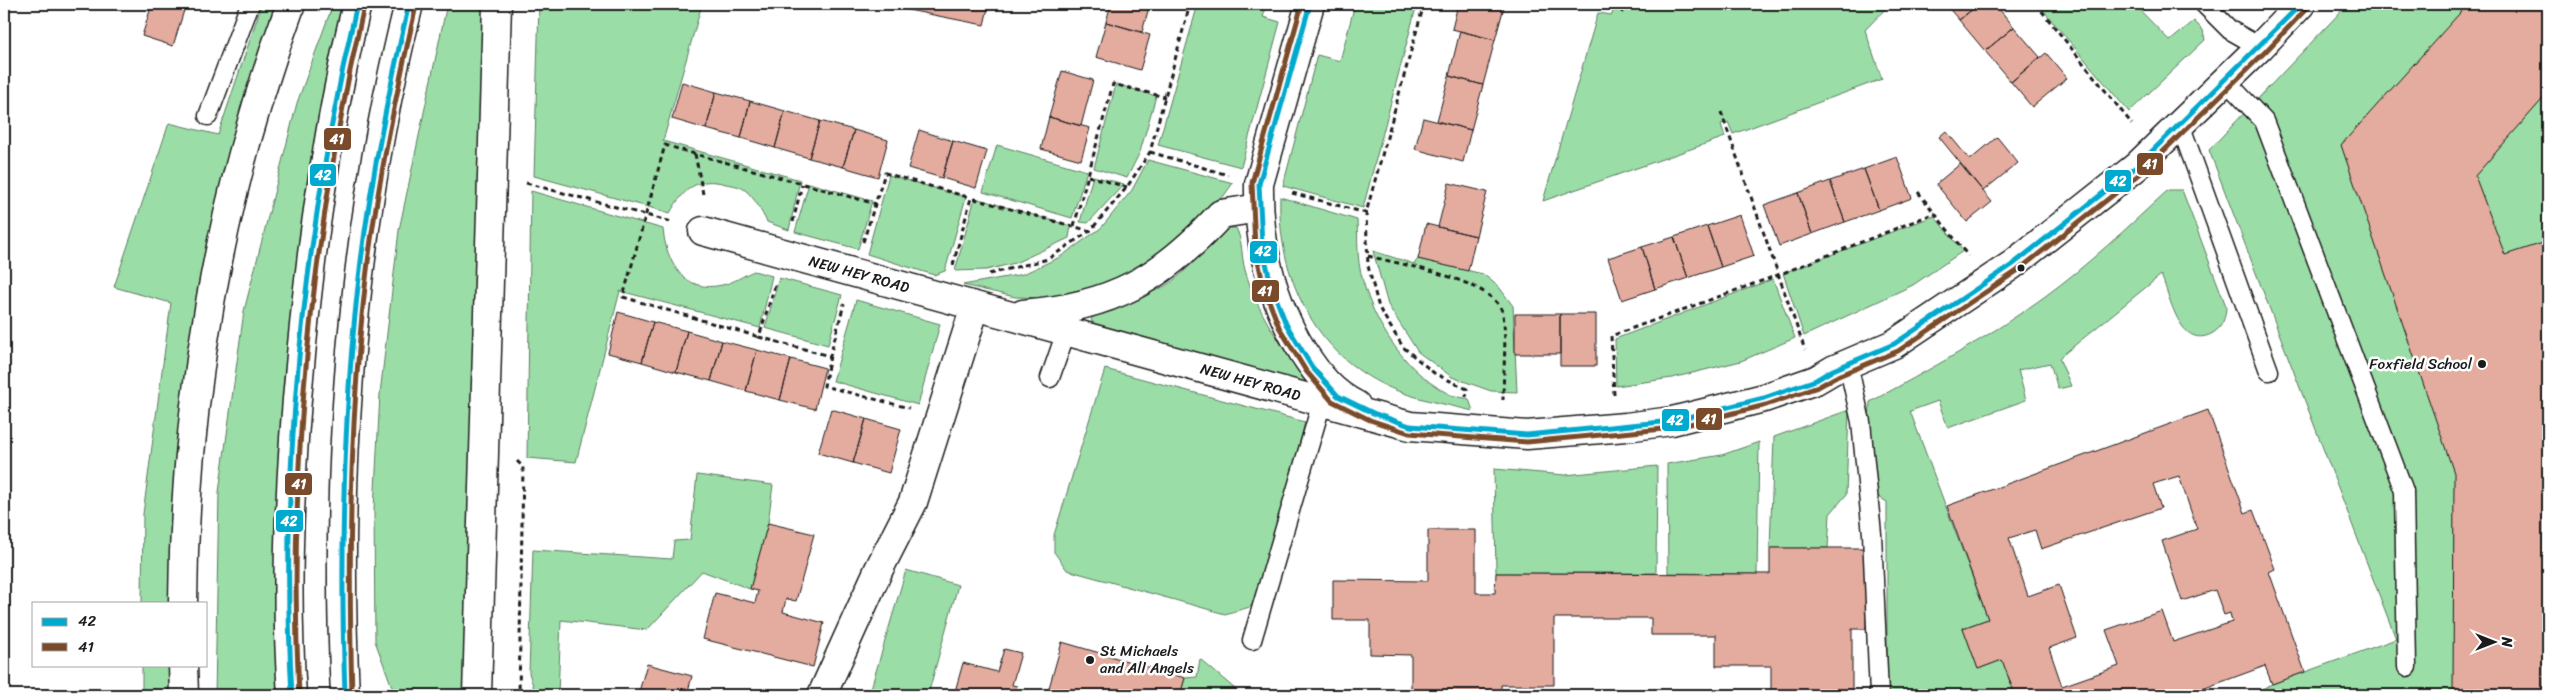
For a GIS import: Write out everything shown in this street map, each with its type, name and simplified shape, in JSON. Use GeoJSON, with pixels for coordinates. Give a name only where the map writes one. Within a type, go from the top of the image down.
{"type":"FeatureCollection","features":[{"type":"Feature","properties":{"kind":"street"},"geometry":{"type":"LineString","coordinates":[[183,602],[184,550],[190,456],[218,264],[240,164],[291,4]]}},
{"type":"Feature","properties":{"kind":"street"},"geometry":{"type":"LineString","coordinates":[[292,695],[289,587],[290,502],[297,389],[309,266],[322,172],[357,4]]}},
{"type":"Feature","properties":{"kind":"street"},"geometry":{"type":"LineString","coordinates":[[345,695],[341,605],[342,473],[353,327],[370,193],[395,60],[409,4]]}},
{"type":"Feature","properties":{"kind":"street"},"geometry":{"type":"LineString","coordinates":[[477,695],[497,4]]}},
{"type":"Feature","properties":{"kind":"street"},"geometry":{"type":"LineString","coordinates":[[1310,4],[1259,196],[1262,245],[1271,285],[1286,324],[1312,367],[1338,396],[1373,414],[1410,426]]}},
{"type":"Feature","properties":{"kind":"street","name":"NEW HEY ROAD"},"geometry":{"type":"LineString","coordinates":[[703,231],[1410,426],[1527,434],[1616,428],[1672,421],[1764,398],[1816,380],[1894,344],[2012,265],[2136,167],[2260,47],[2300,4]]}},
{"type":"Feature","properties":{"kind":"street"},"geometry":{"type":"LineString","coordinates":[[1006,316],[1050,312],[1086,305],[1129,289],[1166,267],[1200,237],[1221,214],[1259,196]]}},
{"type":"Feature","properties":{"kind":"street"},"geometry":{"type":"LineString","coordinates":[[822,695],[879,569],[913,502],[975,307]]}},
{"type":"Feature","properties":{"kind":"street"},"geometry":{"type":"LineString","coordinates":[[183,666],[184,695]]}},
{"type":"Feature","properties":{"kind":"lane"},"geometry":{"type":"LineString","coordinates":[[208,116],[250,4]]}},
{"type":"Feature","properties":{"kind":"lane"},"geometry":{"type":"LineString","coordinates":[[2204,4],[2230,30],[2260,47]]}},
{"type":"Feature","properties":{"kind":"lane"},"geometry":{"type":"LineString","coordinates":[[2225,80],[2264,121],[2404,491],[2407,667]]}},
{"type":"Feature","properties":{"kind":"lane"},"geometry":{"type":"LineString","coordinates":[[2180,124],[2269,371]]}},
{"type":"Feature","properties":{"kind":"lane"},"geometry":{"type":"LineString","coordinates":[[1050,378],[1066,332]]}},
{"type":"Feature","properties":{"kind":"lane"},"geometry":{"type":"LineString","coordinates":[[1848,364],[1861,422],[1871,525],[1879,695]]}},
{"type":"Feature","properties":{"kind":"lane"},"geometry":{"type":"LineString","coordinates":[[1252,640],[1322,402]]}},
{"type":"Feature","properties":{"kind":"path"},"geometry":{"type":"LineString","coordinates":[[981,276],[1048,259],[1090,231],[1127,187],[1150,152],[1190,4]]}},
{"type":"Feature","properties":{"kind":"path"},"geometry":{"type":"LineString","coordinates":[[1424,4],[1366,213],[1368,266],[1379,308],[1403,347],[1434,373],[1466,389],[1463,429]]}},
{"type":"Feature","properties":{"kind":"path"},"geometry":{"type":"LineString","coordinates":[[1595,4],[1624,12]]}},
{"type":"Feature","properties":{"kind":"path"},"geometry":{"type":"LineString","coordinates":[[2036,4],[2153,150]]}},
{"type":"Feature","properties":{"kind":"path"},"geometry":{"type":"LineString","coordinates":[[1074,226],[1113,84],[1165,97]]}},
{"type":"Feature","properties":{"kind":"path"},"geometry":{"type":"LineString","coordinates":[[1721,112],[1816,380]]}},
{"type":"Feature","properties":{"kind":"path"},"geometry":{"type":"LineString","coordinates":[[830,356],[623,297],[665,145],[876,204]]}},
{"type":"Feature","properties":{"kind":"path"},"geometry":{"type":"LineString","coordinates":[[1150,152],[1259,196],[1366,213]]}},
{"type":"Feature","properties":{"kind":"path"},"geometry":{"type":"LineString","coordinates":[[695,154],[703,194]]}},
{"type":"Feature","properties":{"kind":"path"},"geometry":{"type":"LineString","coordinates":[[860,251],[885,173],[1090,231]]}},
{"type":"Feature","properties":{"kind":"path"},"geometry":{"type":"LineString","coordinates":[[491,174],[703,231]]}},
{"type":"Feature","properties":{"kind":"path"},"geometry":{"type":"LineString","coordinates":[[1088,176],[1127,187]]}},
{"type":"Feature","properties":{"kind":"path"},"geometry":{"type":"LineString","coordinates":[[1918,192],[1970,259]]}},
{"type":"Feature","properties":{"kind":"path"},"geometry":{"type":"LineString","coordinates":[[941,298],[948,280],[971,198]]}},
{"type":"Feature","properties":{"kind":"path"},"geometry":{"type":"LineString","coordinates":[[1616,428],[1611,336],[1778,275],[1935,213]]}},
{"type":"Feature","properties":{"kind":"path"},"geometry":{"type":"LineString","coordinates":[[1368,256],[1468,282],[1495,298],[1503,314],[1503,400]]}},
{"type":"Feature","properties":{"kind":"path"},"geometry":{"type":"LineString","coordinates":[[759,337],[775,284]]}},
{"type":"Feature","properties":{"kind":"path"},"geometry":{"type":"LineString","coordinates":[[846,295],[824,386],[940,416]]}},
{"type":"Feature","properties":{"kind":"path"},"geometry":{"type":"LineString","coordinates":[[484,433],[523,467],[519,695]]}},
{"type":"Feature","properties":{"kind":"green space"},"geometry":{"type":"Polygon","coordinates":[[[262,4],[281,4],[182,403],[169,602],[142,602],[143,514],[171,303],[114,287],[169,123],[218,135],[262,4]]]}},
{"type":"Feature","properties":{"kind":"green space"},"geometry":{"type":"Polygon","coordinates":[[[333,4],[347,4],[307,198],[286,695],[215,695],[219,492],[244,311],[297,103],[333,4]]]}},
{"type":"Feature","properties":{"kind":"green space"},"geometry":{"type":"Polygon","coordinates":[[[447,4],[484,4],[464,695],[395,695],[375,641],[374,509],[380,394],[399,230],[447,4]]]}},
{"type":"Feature","properties":{"kind":"green space"},"geometry":{"type":"Polygon","coordinates":[[[539,4],[702,4],[663,141],[800,180],[789,230],[767,222],[749,193],[733,185],[716,182],[699,183],[686,191],[670,213],[534,176],[539,4]]]}},
{"type":"Feature","properties":{"kind":"green space"},"geometry":{"type":"Polygon","coordinates":[[[1198,4],[1267,4],[1263,17],[1280,22],[1241,167],[1158,145],[1198,4]]]}},
{"type":"Feature","properties":{"kind":"green space"},"geometry":{"type":"Polygon","coordinates":[[[1355,4],[1417,4],[1363,208],[1283,186],[1317,55],[1340,61],[1355,4]]]}},
{"type":"Feature","properties":{"kind":"green space"},"geometry":{"type":"Polygon","coordinates":[[[1615,4],[1890,4],[1865,30],[1882,79],[1733,134],[1728,122],[1721,124],[1725,137],[1543,201],[1598,13],[1612,15],[1615,4]]]}},
{"type":"Feature","properties":{"kind":"green space"},"geometry":{"type":"Polygon","coordinates":[[[2038,4],[2134,4],[2170,41],[2194,21],[2203,30],[2205,40],[2129,112],[2038,4]]]}},
{"type":"Feature","properties":{"kind":"green space"},"geometry":{"type":"Polygon","coordinates":[[[2348,4],[2548,4],[2548,695],[2250,695],[2272,684],[2396,639],[2209,150],[2348,4]]]}},
{"type":"Feature","properties":{"kind":"green space"},"geometry":{"type":"Polygon","coordinates":[[[1116,84],[1156,96],[1140,152],[1127,178],[1094,168],[1116,84]]]}},
{"type":"Feature","properties":{"kind":"green space"},"geometry":{"type":"Polygon","coordinates":[[[997,145],[1087,171],[1072,218],[983,192],[997,145]]]}},
{"type":"Feature","properties":{"kind":"green space"},"geometry":{"type":"Polygon","coordinates":[[[1148,160],[1233,183],[1223,197],[1202,212],[1182,238],[1135,273],[1087,292],[1045,298],[1015,297],[963,285],[1023,274],[1060,257],[1101,228],[1132,190],[1148,160]]]}},
{"type":"Feature","properties":{"kind":"green space"},"geometry":{"type":"Polygon","coordinates":[[[889,175],[966,197],[945,271],[934,275],[867,254],[889,175]]]}},
{"type":"Feature","properties":{"kind":"green space"},"geometry":{"type":"Polygon","coordinates":[[[1093,176],[1124,184],[1088,223],[1080,222],[1093,176]]]}},
{"type":"Feature","properties":{"kind":"green space"},"geometry":{"type":"Polygon","coordinates":[[[809,183],[872,201],[858,249],[795,232],[809,183]]]}},
{"type":"Feature","properties":{"kind":"green space"},"geometry":{"type":"Polygon","coordinates":[[[2168,190],[2182,190],[2226,306],[2223,321],[2216,331],[2201,337],[2192,335],[2184,328],[2172,307],[2161,275],[2059,358],[2071,386],[2058,389],[2050,363],[2018,370],[2026,400],[1948,428],[1938,401],[1910,411],[1988,619],[1963,628],[1978,669],[2002,660],[2015,695],[1887,695],[1887,502],[1866,489],[1870,402],[1936,365],[2023,312],[2092,259],[2168,190]]]}},
{"type":"Feature","properties":{"kind":"green space"},"geometry":{"type":"Polygon","coordinates":[[[531,191],[663,229],[668,253],[673,263],[687,280],[697,285],[722,285],[754,271],[772,276],[760,328],[620,291],[576,462],[527,458],[531,191]]]}},
{"type":"Feature","properties":{"kind":"green space"},"geometry":{"type":"Polygon","coordinates":[[[1280,197],[1357,220],[1359,263],[1363,282],[1378,320],[1401,355],[1415,370],[1430,383],[1449,394],[1469,399],[1473,411],[1419,398],[1388,387],[1362,373],[1340,354],[1321,333],[1306,309],[1294,283],[1285,255],[1280,197]]]}},
{"type":"Feature","properties":{"kind":"green space"},"geometry":{"type":"Polygon","coordinates":[[[975,198],[1071,226],[1069,238],[1015,263],[986,270],[955,271],[975,198]]]}},
{"type":"Feature","properties":{"kind":"green space"},"geometry":{"type":"Polygon","coordinates":[[[1934,216],[1963,251],[1913,285],[1804,336],[1783,273],[1934,216]]]}},
{"type":"Feature","properties":{"kind":"green space"},"geometry":{"type":"Polygon","coordinates":[[[1223,228],[1236,228],[1240,238],[1245,270],[1256,300],[1279,341],[1309,380],[1306,388],[1094,326],[1091,319],[1095,316],[1173,281],[1196,259],[1223,228]]]}},
{"type":"Feature","properties":{"kind":"green space"},"geometry":{"type":"Polygon","coordinates":[[[1373,251],[1414,264],[1418,259],[1483,274],[1499,287],[1513,306],[1517,392],[1491,391],[1452,377],[1418,352],[1388,305],[1373,251]]]}},
{"type":"Feature","properties":{"kind":"green space"},"geometry":{"type":"Polygon","coordinates":[[[779,278],[842,295],[828,345],[765,328],[779,278]]]}},
{"type":"Feature","properties":{"kind":"green space"},"geometry":{"type":"Polygon","coordinates":[[[1773,279],[1795,338],[1741,361],[1672,378],[1616,386],[1615,339],[1773,279]]]}},
{"type":"Feature","properties":{"kind":"green space"},"geometry":{"type":"Polygon","coordinates":[[[856,300],[940,324],[918,405],[833,381],[856,300]]]}},
{"type":"Feature","properties":{"kind":"green space"},"geometry":{"type":"Polygon","coordinates":[[[1105,369],[1305,422],[1262,592],[1250,607],[1225,614],[1067,570],[1054,552],[1054,535],[1105,369]]]}},
{"type":"Feature","properties":{"kind":"green space"},"geometry":{"type":"Polygon","coordinates":[[[1849,410],[1846,495],[1830,514],[1828,548],[1770,548],[1774,437],[1849,410]]]}},
{"type":"Feature","properties":{"kind":"green space"},"geometry":{"type":"Polygon","coordinates":[[[1759,442],[1757,574],[1668,573],[1667,464],[1722,455],[1759,442]]]}},
{"type":"Feature","properties":{"kind":"green space"},"geometry":{"type":"Polygon","coordinates":[[[1657,466],[1656,573],[1496,573],[1494,469],[1565,475],[1657,466]]]}},
{"type":"Feature","properties":{"kind":"green space"},"geometry":{"type":"Polygon","coordinates":[[[697,475],[773,485],[768,523],[750,589],[702,571],[647,630],[561,620],[558,695],[536,695],[529,673],[533,550],[672,559],[674,541],[690,540],[697,475]]]}},
{"type":"Feature","properties":{"kind":"green space"},"geometry":{"type":"Polygon","coordinates":[[[906,570],[958,585],[928,695],[869,695],[906,570]]]}},
{"type":"Feature","properties":{"kind":"green space"},"geometry":{"type":"Polygon","coordinates":[[[1200,659],[1242,695],[1180,695],[1185,678],[1197,677],[1200,659]]]}},
{"type":"Feature","properties":{"kind":"green space"},"geometry":{"type":"Polygon","coordinates":[[[142,666],[171,666],[171,695],[142,695],[142,666]]]}},
{"type":"Feature","properties":{"kind":"building"},"geometry":{"type":"Polygon","coordinates":[[[152,4],[186,4],[173,46],[142,36],[152,4]]]}},
{"type":"Feature","properties":{"kind":"building"},"geometry":{"type":"Polygon","coordinates":[[[878,4],[989,4],[984,25],[878,4]]]}},
{"type":"Feature","properties":{"kind":"building"},"geometry":{"type":"Polygon","coordinates":[[[1111,4],[1150,4],[1142,32],[1106,22],[1111,4]]]}},
{"type":"Feature","properties":{"kind":"building"},"geometry":{"type":"Polygon","coordinates":[[[1458,4],[1490,4],[1504,7],[1495,40],[1452,29],[1458,4]]]}},
{"type":"Feature","properties":{"kind":"building"},"geometry":{"type":"Polygon","coordinates":[[[1945,4],[1979,4],[1959,20],[1945,4]]]}},
{"type":"Feature","properties":{"kind":"building"},"geometry":{"type":"Polygon","coordinates":[[[1979,4],[1995,4],[2014,27],[1985,51],[1959,20],[1979,4]]]}},
{"type":"Feature","properties":{"kind":"building","name":"Foxfield School"},"geometry":{"type":"Polygon","coordinates":[[[2468,4],[2548,4],[2548,93],[2475,176],[2505,255],[2548,241],[2548,695],[2453,695],[2454,473],[2341,145],[2468,4]]]}},
{"type":"Feature","properties":{"kind":"building"},"geometry":{"type":"Polygon","coordinates":[[[1106,22],[1150,35],[1140,70],[1096,57],[1106,22]]]}},
{"type":"Feature","properties":{"kind":"building"},"geometry":{"type":"Polygon","coordinates":[[[2014,27],[2040,57],[2011,82],[1985,51],[2014,27]]]}},
{"type":"Feature","properties":{"kind":"building"},"geometry":{"type":"Polygon","coordinates":[[[1460,31],[1495,40],[1483,85],[1449,76],[1460,31]]]}},
{"type":"Feature","properties":{"kind":"building"},"geometry":{"type":"Polygon","coordinates":[[[2046,53],[2067,78],[2032,107],[2011,82],[2046,53]]]}},
{"type":"Feature","properties":{"kind":"building"},"geometry":{"type":"Polygon","coordinates":[[[1062,71],[1093,80],[1081,126],[1049,117],[1062,71]]]}},
{"type":"Feature","properties":{"kind":"building"},"geometry":{"type":"Polygon","coordinates":[[[1449,76],[1483,85],[1471,130],[1437,121],[1449,76]]]}},
{"type":"Feature","properties":{"kind":"building"},"geometry":{"type":"Polygon","coordinates":[[[682,82],[716,92],[706,129],[672,119],[682,82]]]}},
{"type":"Feature","properties":{"kind":"building"},"geometry":{"type":"Polygon","coordinates":[[[716,92],[750,101],[741,138],[706,129],[716,92]]]}},
{"type":"Feature","properties":{"kind":"building"},"geometry":{"type":"Polygon","coordinates":[[[750,101],[785,111],[775,148],[741,138],[750,101]]]}},
{"type":"Feature","properties":{"kind":"building"},"geometry":{"type":"Polygon","coordinates":[[[785,111],[820,121],[809,158],[775,148],[785,111]]]}},
{"type":"Feature","properties":{"kind":"building"},"geometry":{"type":"Polygon","coordinates":[[[1049,117],[1090,128],[1081,160],[1041,149],[1049,117]]]}},
{"type":"Feature","properties":{"kind":"building"},"geometry":{"type":"Polygon","coordinates":[[[1423,118],[1471,130],[1463,162],[1415,149],[1423,118]]]}},
{"type":"Feature","properties":{"kind":"building"},"geometry":{"type":"Polygon","coordinates":[[[820,121],[854,130],[843,167],[809,158],[820,121]]]}},
{"type":"Feature","properties":{"kind":"building"},"geometry":{"type":"Polygon","coordinates":[[[854,130],[888,140],[878,177],[843,167],[854,130]]]}},
{"type":"Feature","properties":{"kind":"building"},"geometry":{"type":"Polygon","coordinates":[[[919,130],[953,141],[942,178],[908,168],[919,130]]]}},
{"type":"Feature","properties":{"kind":"building"},"geometry":{"type":"Polygon","coordinates":[[[1946,131],[1970,160],[1997,137],[2018,163],[1983,191],[1939,137],[1946,131]]]}},
{"type":"Feature","properties":{"kind":"building"},"geometry":{"type":"Polygon","coordinates":[[[953,141],[987,151],[976,188],[942,178],[953,141]]]}},
{"type":"Feature","properties":{"kind":"building"},"geometry":{"type":"Polygon","coordinates":[[[1897,157],[1912,198],[1879,210],[1864,169],[1897,157]]]}},
{"type":"Feature","properties":{"kind":"building"},"geometry":{"type":"Polygon","coordinates":[[[1960,164],[1992,202],[1967,222],[1936,184],[1960,164]]]}},
{"type":"Feature","properties":{"kind":"building"},"geometry":{"type":"Polygon","coordinates":[[[1864,169],[1879,210],[1845,222],[1830,181],[1864,169]]]}},
{"type":"Feature","properties":{"kind":"building"},"geometry":{"type":"Polygon","coordinates":[[[1830,181],[1845,222],[1812,234],[1798,193],[1830,181]]]}},
{"type":"Feature","properties":{"kind":"building"},"geometry":{"type":"Polygon","coordinates":[[[1449,183],[1487,192],[1476,236],[1438,227],[1449,183]]]}},
{"type":"Feature","properties":{"kind":"building"},"geometry":{"type":"Polygon","coordinates":[[[1798,193],[1812,234],[1779,246],[1764,205],[1798,193]]]}},
{"type":"Feature","properties":{"kind":"building"},"geometry":{"type":"Polygon","coordinates":[[[1740,215],[1754,256],[1721,267],[1707,226],[1740,215]]]}},
{"type":"Feature","properties":{"kind":"building"},"geometry":{"type":"Polygon","coordinates":[[[1426,224],[1476,236],[1468,271],[1418,259],[1426,224]]]}},
{"type":"Feature","properties":{"kind":"building"},"geometry":{"type":"Polygon","coordinates":[[[1707,226],[1721,267],[1688,278],[1674,237],[1707,226]]]}},
{"type":"Feature","properties":{"kind":"building"},"geometry":{"type":"Polygon","coordinates":[[[1674,237],[1688,278],[1655,289],[1642,247],[1674,237]]]}},
{"type":"Feature","properties":{"kind":"building"},"geometry":{"type":"Polygon","coordinates":[[[1642,247],[1655,289],[1622,300],[1608,258],[1642,247]]]}},
{"type":"Feature","properties":{"kind":"building"},"geometry":{"type":"Polygon","coordinates":[[[618,312],[653,322],[642,362],[608,353],[618,312]]]}},
{"type":"Feature","properties":{"kind":"building"},"geometry":{"type":"Polygon","coordinates":[[[1515,314],[1560,314],[1560,354],[1515,354],[1515,314]]]}},
{"type":"Feature","properties":{"kind":"building"},"geometry":{"type":"Polygon","coordinates":[[[1560,314],[1596,314],[1596,366],[1560,366],[1560,314]]]}},
{"type":"Feature","properties":{"kind":"building"},"geometry":{"type":"Polygon","coordinates":[[[653,322],[687,331],[676,372],[642,362],[653,322]]]}},
{"type":"Feature","properties":{"kind":"building"},"geometry":{"type":"Polygon","coordinates":[[[687,331],[722,341],[711,381],[676,372],[687,331]]]}},
{"type":"Feature","properties":{"kind":"building"},"geometry":{"type":"Polygon","coordinates":[[[722,341],[757,350],[746,391],[711,381],[722,341]]]}},
{"type":"Feature","properties":{"kind":"building"},"geometry":{"type":"Polygon","coordinates":[[[757,350],[791,359],[780,400],[746,391],[757,350]]]}},
{"type":"Feature","properties":{"kind":"building"},"geometry":{"type":"Polygon","coordinates":[[[791,359],[825,368],[815,409],[780,400],[791,359]]]}},
{"type":"Feature","properties":{"kind":"building"},"geometry":{"type":"Polygon","coordinates":[[[831,409],[866,419],[853,463],[818,453],[831,409]]]}},
{"type":"Feature","properties":{"kind":"building"},"geometry":{"type":"Polygon","coordinates":[[[2208,410],[2245,513],[2253,510],[2275,569],[2269,572],[2305,672],[2272,684],[2265,666],[2186,695],[2015,695],[2002,660],[1978,669],[1963,628],[1988,619],[1947,506],[2208,410]],[[2179,476],[2153,484],[2161,508],[2041,549],[2035,530],[2009,538],[2028,596],[2059,585],[2077,638],[2049,648],[2062,686],[2119,666],[2106,630],[2162,611],[2173,642],[2232,622],[2230,613],[2224,615],[2215,590],[2182,601],[2162,541],[2197,529],[2179,476]]]}},
{"type":"Feature","properties":{"kind":"building"},"geometry":{"type":"Polygon","coordinates":[[[866,419],[901,429],[889,473],[853,463],[866,419]]]}},
{"type":"Feature","properties":{"kind":"building"},"geometry":{"type":"Polygon","coordinates":[[[768,523],[814,534],[796,601],[786,599],[783,612],[824,623],[813,667],[703,639],[715,593],[755,603],[758,591],[750,589],[768,523]]]}},
{"type":"Feature","properties":{"kind":"building"},"geometry":{"type":"Polygon","coordinates":[[[1428,530],[1476,530],[1476,593],[1495,593],[1496,573],[1770,574],[1770,548],[1867,548],[1866,629],[1852,629],[1852,695],[1771,695],[1771,666],[1716,666],[1716,635],[1651,635],[1651,618],[1554,618],[1554,685],[1501,685],[1501,695],[1411,695],[1411,655],[1370,654],[1370,620],[1333,620],[1333,580],[1428,581],[1428,530]]]}},
{"type":"Feature","properties":{"kind":"building","name":"St Michaels and All Angels"},"geometry":{"type":"Polygon","coordinates":[[[1062,642],[1185,678],[1180,695],[1047,695],[1062,642]]]}},
{"type":"Feature","properties":{"kind":"building"},"geometry":{"type":"Polygon","coordinates":[[[1004,649],[1021,653],[1012,685],[1017,686],[1014,695],[954,695],[963,663],[997,672],[1004,649]]]}},
{"type":"Feature","properties":{"kind":"building"},"geometry":{"type":"Polygon","coordinates":[[[647,664],[692,676],[687,695],[638,695],[647,664]]]}},
{"type":"Feature","properties":{"kind":"transit line","name":"42"},"geometry":{"type":"LineString","coordinates":[[292,695],[289,521],[300,347],[323,174],[357,4]]}},
{"type":"Feature","properties":{"kind":"transit line","name":"42"},"geometry":{"type":"LineString","coordinates":[[345,695],[344,478],[355,315],[365,228],[376,164],[409,4]]}},
{"type":"Feature","properties":{"kind":"transit line","name":"41"},"geometry":{"type":"LineString","coordinates":[[1302,4],[1252,183],[1255,247],[1264,288],[1279,327],[1306,371],[1332,401],[1370,420],[1409,433],[1527,442],[1674,428],[1766,405],[1818,387],[1836,377],[1898,351],[2017,271],[2141,173],[2265,52],[2306,9]]}},
{"type":"Feature","properties":{"kind":"transit line","name":"42"},"geometry":{"type":"LineString","coordinates":[[1310,4],[1259,184],[1262,245],[1271,285],[1286,324],[1312,367],[1338,396],[1373,413],[1410,426],[1527,435],[1672,421],[1764,398],[1816,380],[1833,370],[1894,344],[2012,265],[2136,167],[2301,4]]}},
{"type":"Feature","properties":{"kind":"transit line","name":"41"},"geometry":{"type":"LineString","coordinates":[[299,695],[296,608],[297,521],[308,348],[331,176],[346,90],[364,6]]}},
{"type":"Feature","properties":{"kind":"transit line","name":"41"},"geometry":{"type":"LineString","coordinates":[[352,695],[350,586],[352,478],[357,370],[362,316],[372,229],[383,165],[416,6]]}},
{"type":"Feature","properties":{"kind":"place","name":"Foxfield School"},"geometry":{"type":"Point","coordinates":[2482,364]}},
{"type":"Feature","properties":{"kind":"place","name":"St Michaels and All Angels"},"geometry":{"type":"Point","coordinates":[1090,660]}}]}
